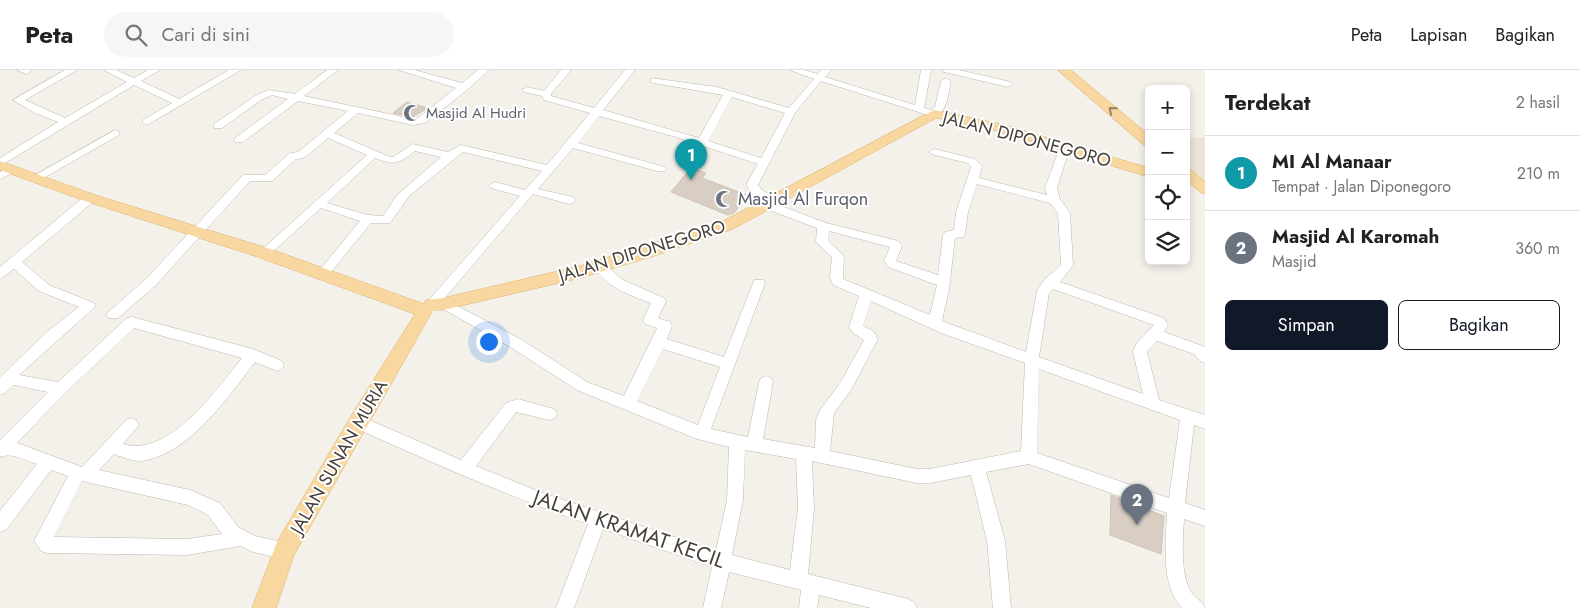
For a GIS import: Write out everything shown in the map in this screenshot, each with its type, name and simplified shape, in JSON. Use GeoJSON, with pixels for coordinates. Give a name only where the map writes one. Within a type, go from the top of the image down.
{"type":"FeatureCollection","features":[{"type":"Feature","properties":{"kind":"main road"},"geometry":{"type":"LineString","coordinates":[[1064,70],[1145,139]]}},
{"type":"Feature","properties":{"kind":"main road","name":"JALAN DIPONEGORO"},"geometry":{"type":"LineString","coordinates":[[433,306],[599,266],[728,225],[934,114],[996,127],[1145,171]]}},
{"type":"Feature","properties":{"kind":"main road"},"geometry":{"type":"LineString","coordinates":[[3,168],[323,274],[433,306]]}},
{"type":"Feature","properties":{"kind":"main road"},"geometry":{"type":"LineString","coordinates":[[1188,175],[1205,189]]}},
{"type":"Feature","properties":{"kind":"main road"},"geometry":{"type":"LineString","coordinates":[[1190,184],[1205,189]]}},
{"type":"Feature","properties":{"kind":"main road","name":"JALAN SUNAN MURIA"},"geometry":{"type":"LineString","coordinates":[[264,608],[285,550],[358,422],[433,306]]}},
{"type":"Feature","properties":{"kind":"street"},"geometry":{"type":"LineString","coordinates":[[66,122],[38,111],[18,100],[72,70]]}},
{"type":"Feature","properties":{"kind":"street"},"geometry":{"type":"LineString","coordinates":[[109,70],[178,102]]}},
{"type":"Feature","properties":{"kind":"street"},"geometry":{"type":"LineString","coordinates":[[3,168],[66,122],[133,81],[155,70]]}},
{"type":"Feature","properties":{"kind":"street"},"geometry":{"type":"LineString","coordinates":[[146,122],[236,70]]}},
{"type":"Feature","properties":{"kind":"street"},"geometry":{"type":"LineString","coordinates":[[239,140],[333,70]]}},
{"type":"Feature","properties":{"kind":"street"},"geometry":{"type":"LineString","coordinates":[[404,70],[465,87]]}},
{"type":"Feature","properties":{"kind":"street"},"geometry":{"type":"LineString","coordinates":[[218,126],[268,92],[413,122],[421,121],[484,70]]}},
{"type":"Feature","properties":{"kind":"street"},"geometry":{"type":"LineString","coordinates":[[546,94],[566,70]]}},
{"type":"Feature","properties":{"kind":"street"},"geometry":{"type":"LineString","coordinates":[[630,70],[571,144],[433,306],[517,344],[582,386],[702,434],[917,476],[930,476],[1030,457],[1205,518]]}},
{"type":"Feature","properties":{"kind":"street"},"geometry":{"type":"LineString","coordinates":[[795,70],[823,74],[934,114],[940,108],[946,81]]}},
{"type":"Feature","properties":{"kind":"street"},"geometry":{"type":"LineString","coordinates":[[919,108],[926,70]]}},
{"type":"Feature","properties":{"kind":"street"},"geometry":{"type":"LineString","coordinates":[[947,70],[1008,84]]}},
{"type":"Feature","properties":{"kind":"street"},"geometry":{"type":"LineString","coordinates":[[823,74],[792,112],[752,185],[753,188],[770,204],[823,226],[894,244],[896,246],[890,262],[892,264],[943,282]]}},
{"type":"Feature","properties":{"kind":"street"},"geometry":{"type":"LineString","coordinates":[[654,80],[701,87],[792,112]]}},
{"type":"Feature","properties":{"kind":"street"},"geometry":{"type":"LineString","coordinates":[[528,90],[546,94],[550,99],[598,111],[764,162]]}},
{"type":"Feature","properties":{"kind":"street"},"geometry":{"type":"LineString","coordinates":[[702,142],[728,95]]}},
{"type":"Feature","properties":{"kind":"street"},"geometry":{"type":"LineString","coordinates":[[113,314],[151,282],[247,177],[268,179],[294,155],[300,156],[357,109]]}},
{"type":"Feature","properties":{"kind":"street"},"geometry":{"type":"LineString","coordinates":[[36,178],[115,133]]}},
{"type":"Feature","properties":{"kind":"street"},"geometry":{"type":"LineString","coordinates":[[327,134],[389,160],[396,160],[413,146],[449,156]]}},
{"type":"Feature","properties":{"kind":"street"},"geometry":{"type":"LineString","coordinates":[[571,144],[661,169]]}},
{"type":"Feature","properties":{"kind":"street"},"geometry":{"type":"LineString","coordinates":[[1030,457],[1032,359],[1043,291],[1067,265],[1064,213],[1054,200],[1051,188],[1065,147]]}},
{"type":"Feature","properties":{"kind":"street"},"geometry":{"type":"LineString","coordinates":[[319,204],[368,219],[382,220],[388,218],[396,210],[402,198],[449,156],[457,150],[464,148],[548,170]]}},
{"type":"Feature","properties":{"kind":"street"},"geometry":{"type":"LineString","coordinates":[[935,323],[949,235],[959,234],[962,212],[978,166],[936,152]]}},
{"type":"Feature","properties":{"kind":"street"},"geometry":{"type":"LineString","coordinates":[[264,253],[374,154]]}},
{"type":"Feature","properties":{"kind":"street"},"geometry":{"type":"LineString","coordinates":[[974,180],[1054,200]]}},
{"type":"Feature","properties":{"kind":"street"},"geometry":{"type":"LineString","coordinates":[[495,186],[569,200]]}},
{"type":"Feature","properties":{"kind":"street"},"geometry":{"type":"LineString","coordinates":[[0,274],[90,198]]}},
{"type":"Feature","properties":{"kind":"street"},"geometry":{"type":"LineString","coordinates":[[323,274],[368,219]]}},
{"type":"Feature","properties":{"kind":"street"},"geometry":{"type":"LineString","coordinates":[[823,226],[822,242],[838,256],[836,277],[838,282],[946,329],[1153,405],[1205,422]]}},
{"type":"Feature","properties":{"kind":"street"},"geometry":{"type":"LineString","coordinates":[[14,262],[44,288],[89,306],[132,322],[253,355],[277,365]]}},
{"type":"Feature","properties":{"kind":"street"},"geometry":{"type":"LineString","coordinates":[[599,266],[604,274],[659,301],[650,320],[665,326],[628,404]]}},
{"type":"Feature","properties":{"kind":"street"},"geometry":{"type":"LineString","coordinates":[[702,434],[759,282]]}},
{"type":"Feature","properties":{"kind":"street"},"geometry":{"type":"LineString","coordinates":[[1049,283],[1156,319],[1160,325],[1155,335],[1141,348],[1140,352],[1153,405]]}},
{"type":"Feature","properties":{"kind":"street"},"geometry":{"type":"LineString","coordinates":[[822,456],[827,410],[846,386],[871,339],[869,335],[858,330],[856,327],[867,293]]}},
{"type":"Feature","properties":{"kind":"street"},"geometry":{"type":"LineString","coordinates":[[62,388],[5,384],[7,377],[19,365],[89,306]]}},
{"type":"Feature","properties":{"kind":"street"},"geometry":{"type":"LineString","coordinates":[[2,449],[62,388],[132,322]]}},
{"type":"Feature","properties":{"kind":"street"},"geometry":{"type":"LineString","coordinates":[[1155,335],[1200,350],[1205,357]]}},
{"type":"Feature","properties":{"kind":"street"},"geometry":{"type":"LineString","coordinates":[[659,342],[729,364]]}},
{"type":"Feature","properties":{"kind":"street"},"geometry":{"type":"LineString","coordinates":[[110,446],[134,454],[144,453],[177,439],[203,414],[253,355]]}},
{"type":"Feature","properties":{"kind":"street"},"geometry":{"type":"LineString","coordinates":[[754,445],[766,382]]}},
{"type":"Feature","properties":{"kind":"street"},"geometry":{"type":"LineString","coordinates":[[464,469],[511,407],[518,405],[549,414]]}},
{"type":"Feature","properties":{"kind":"street"},"geometry":{"type":"LineString","coordinates":[[1188,417],[1176,509],[1174,556],[1180,590],[1187,601],[1196,608]]}},
{"type":"Feature","properties":{"kind":"street","name":"JALAN KRAMAT KECIL"},"geometry":{"type":"LineString","coordinates":[[358,422],[464,469],[539,499],[723,562],[908,608]]}},
{"type":"Feature","properties":{"kind":"street"},"geometry":{"type":"LineString","coordinates":[[131,425],[82,474],[43,541],[47,545],[188,547],[241,538]]}},
{"type":"Feature","properties":{"kind":"street"},"geometry":{"type":"LineString","coordinates":[[712,608],[735,500],[736,442]]}},
{"type":"Feature","properties":{"kind":"street"},"geometry":{"type":"LineString","coordinates":[[2,449],[12,448],[82,474],[190,498],[214,510],[232,533],[241,538],[253,544],[285,550]]}},
{"type":"Feature","properties":{"kind":"street"},"geometry":{"type":"LineString","coordinates":[[804,453],[806,509],[804,582],[808,608]]}},
{"type":"Feature","properties":{"kind":"street"},"geometry":{"type":"LineString","coordinates":[[0,524],[49,461]]}},
{"type":"Feature","properties":{"kind":"street"},"geometry":{"type":"LineString","coordinates":[[977,467],[996,541],[1002,608]]}},
{"type":"Feature","properties":{"kind":"street"},"geometry":{"type":"LineString","coordinates":[[565,608],[599,518]]}},
{"type":"Feature","properties":{"kind":"shaded area"},"geometry":{"type":"Polygon","coordinates":[[[1205,137],[1205,185],[1190,172],[1190,139],[1205,137]]]}},
{"type":"Feature","properties":{"kind":"building"},"geometry":{"type":"Polygon","coordinates":[[[407,102],[428,108],[413,117],[393,113],[407,102]]]}},
{"type":"Feature","properties":{"kind":"building"},"geometry":{"type":"Polygon","coordinates":[[[691,168],[706,173],[702,178],[747,195],[734,213],[728,215],[671,192],[691,168]]]}},
{"type":"Feature","properties":{"kind":"building"},"geometry":{"type":"Polygon","coordinates":[[[1111,495],[1164,516],[1161,554],[1110,535],[1111,495]]]}},
{"type":"Feature","properties":{"kind":"place","name":"Masjid Al Hudri"},"geometry":{"type":"Point","coordinates":[412,113]}},
{"type":"Feature","properties":{"kind":"place","name":"MI Al Manaar"},"geometry":{"type":"Point","coordinates":[691,180]}},
{"type":"Feature","properties":{"kind":"place","name":"Masjid Al Furqon"},"geometry":{"type":"Point","coordinates":[724,199]}},
{"type":"Feature","properties":{"kind":"place","name":"Masjid Al Karomah"},"geometry":{"type":"Point","coordinates":[1137,525]}}]}
